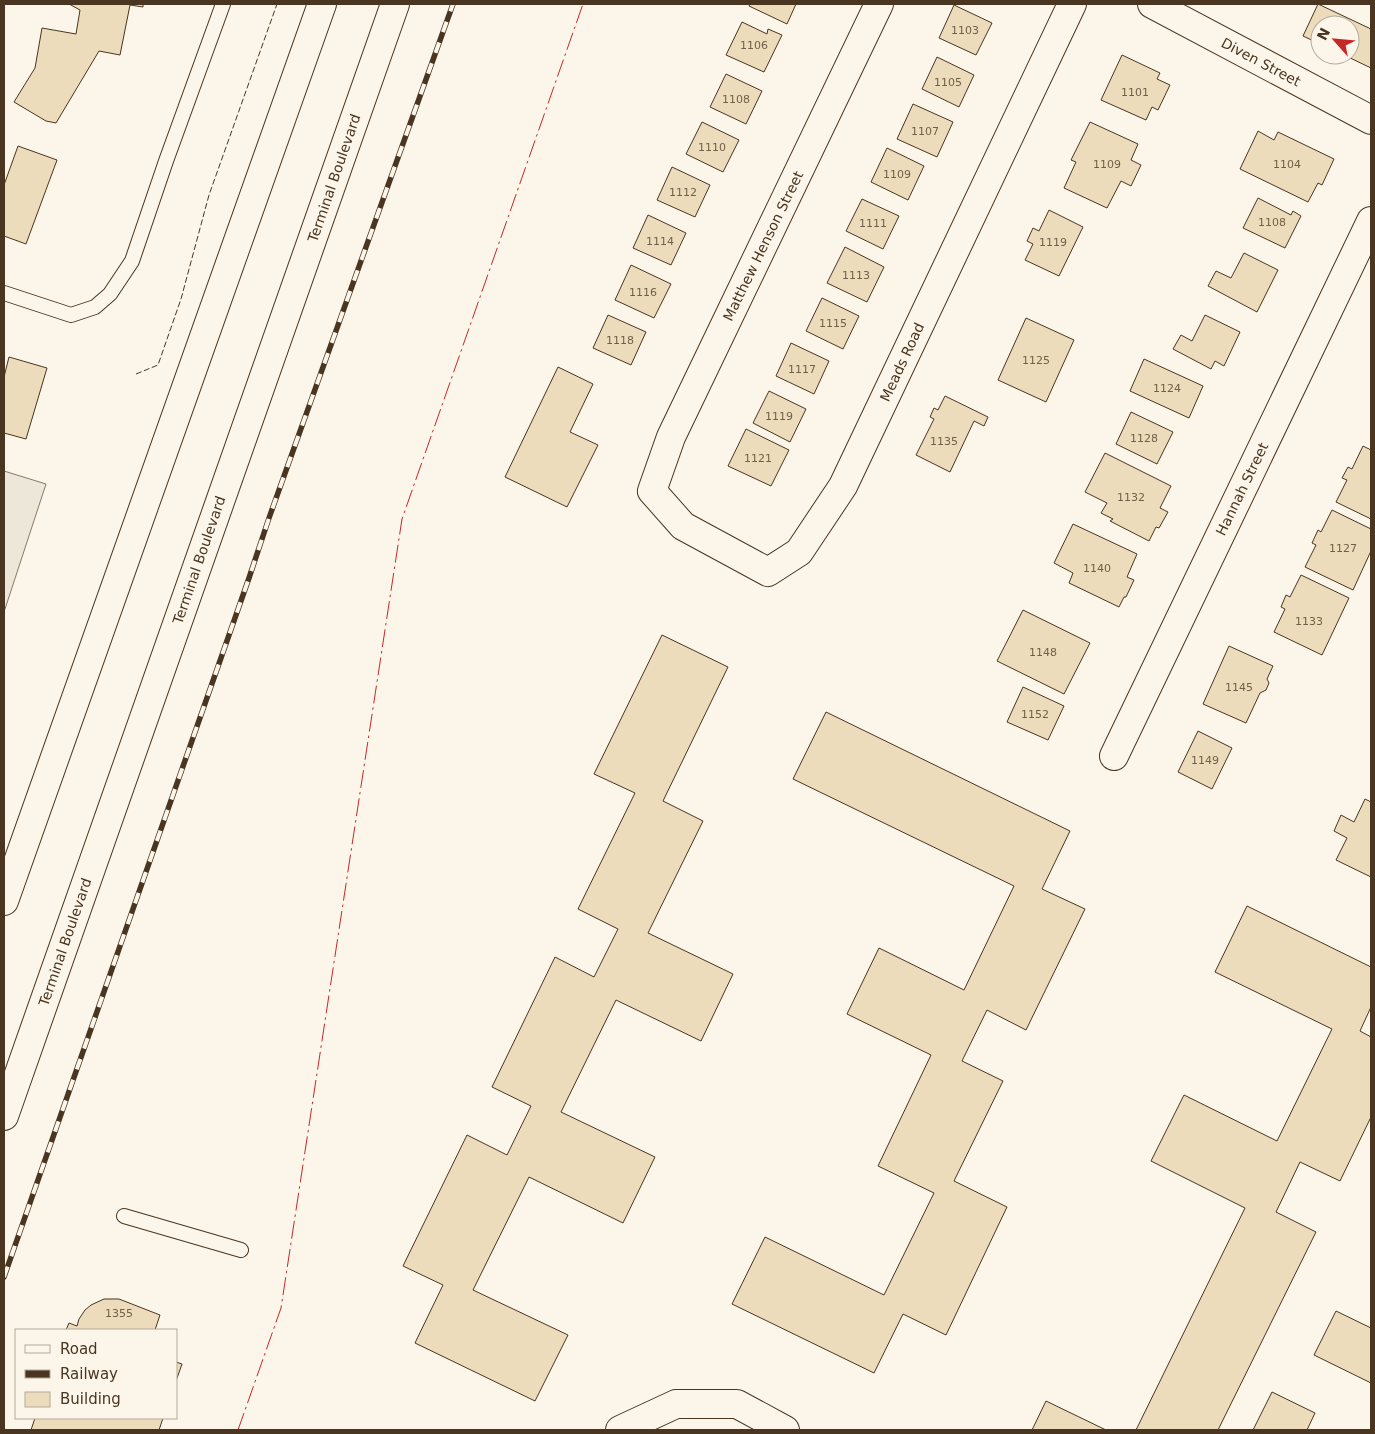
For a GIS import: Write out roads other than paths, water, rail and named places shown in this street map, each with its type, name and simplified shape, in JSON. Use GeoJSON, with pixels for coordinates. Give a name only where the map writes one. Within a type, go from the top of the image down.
{"type":"FeatureCollection","features":[{"type":"Feature","properties":{"kind":"main road"},"geometry":{"type":"LineString","coordinates":[[4,901],[322,4]]}},
{"type":"Feature","properties":{"kind":"main road","name":"Terminal Boulevard"},"geometry":{"type":"LineString","coordinates":[[4,1116],[395,4]]}},
{"type":"Feature","properties":{"kind":"main road","name":"Matthew Henson Street"},"geometry":{"type":"LineString","coordinates":[[652,491],[671,437],[880,4]]}},
{"type":"Feature","properties":{"kind":"main road","name":"Meads Road"},"geometry":{"type":"LineString","coordinates":[[652,491],[683,526],[768,572],[799,552],[843,486],[1072,4]]}},
{"type":"Feature","properties":{"kind":"main road","name":"Diven Street"},"geometry":{"type":"LineString","coordinates":[[1152,4],[1371,120]]}},
{"type":"Feature","properties":{"kind":"main road","name":"Hannah Street"},"geometry":{"type":"LineString","coordinates":[[1114,756],[1371,221]]}},
{"type":"Feature","properties":{"kind":"main road"},"geometry":{"type":"LineString","coordinates":[[620,1430],[676,1404],[737,1404],[785,1430]]}},
{"type":"Feature","properties":{"kind":"lane"},"geometry":{"type":"LineString","coordinates":[[4,293],[71,315],[95,307],[110,294],[132,261],[223,4]]}},
{"type":"Feature","properties":{"kind":"lane"},"geometry":{"type":"LineString","coordinates":[[124,1216],[241,1250]]}},
{"type":"Feature","properties":{"kind":"railway"},"geometry":{"type":"LineString","coordinates":[[4,1277],[269,518],[453,4]]}}]}
